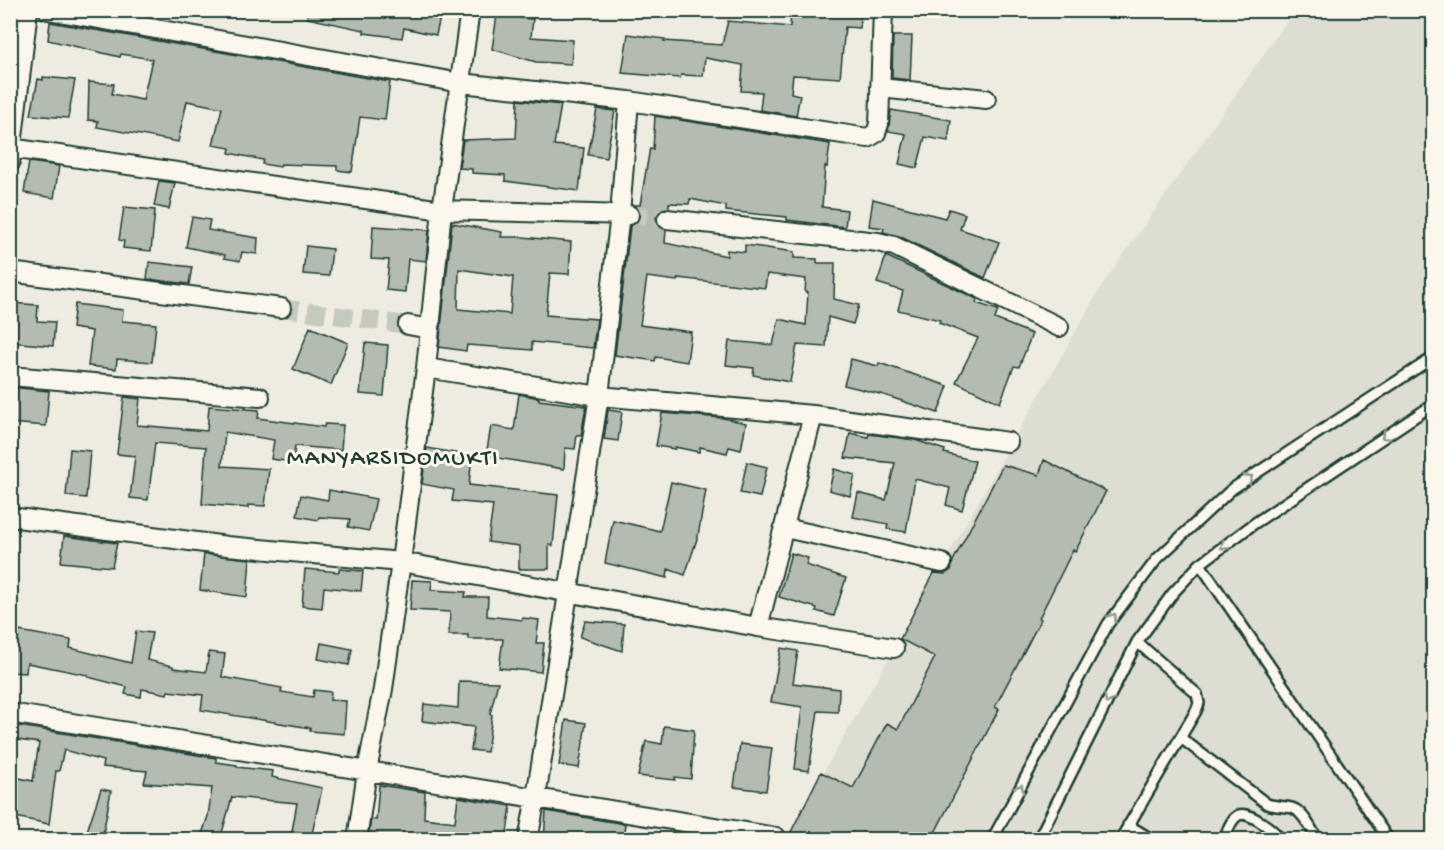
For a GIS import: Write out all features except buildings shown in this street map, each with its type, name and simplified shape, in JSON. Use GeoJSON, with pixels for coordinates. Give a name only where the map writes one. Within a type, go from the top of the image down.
{"type":"FeatureCollection","features":[{"type":"Feature","properties":{"kind":"street"},"geometry":{"type":"LineString","coordinates":[[28,10],[11,153],[442,210],[624,214]]}},
{"type":"Feature","properties":{"kind":"street"},"geometry":{"type":"LineString","coordinates":[[48,10],[461,83],[629,101],[868,138],[876,133],[879,124],[884,10]]}},
{"type":"Feature","properties":{"kind":"street"},"geometry":{"type":"LineString","coordinates":[[357,840],[367,771],[383,689],[401,562],[426,368],[442,210],[470,10]]}},
{"type":"Feature","properties":{"kind":"street"},"geometry":{"type":"LineString","coordinates":[[880,88],[986,99]]}},
{"type":"Feature","properties":{"kind":"street"},"geometry":{"type":"LineString","coordinates":[[528,840],[599,396],[624,214],[629,101]]}},
{"type":"Feature","properties":{"kind":"street"},"geometry":{"type":"LineString","coordinates":[[668,219],[878,242],[894,246],[1059,327]]}},
{"type":"Feature","properties":{"kind":"street"},"geometry":{"type":"LineString","coordinates":[[10,272],[281,308]]}},
{"type":"Feature","properties":{"kind":"street"},"geometry":{"type":"LineString","coordinates":[[408,325],[430,329]]}},
{"type":"Feature","properties":{"kind":"street"},"geometry":{"type":"LineString","coordinates":[[426,368],[599,396],[813,415],[1008,442]]}},
{"type":"Feature","properties":{"kind":"street"},"geometry":{"type":"LineString","coordinates":[[10,376],[260,397]]}},
{"type":"Feature","properties":{"kind":"street"},"geometry":{"type":"LineString","coordinates":[[758,627],[813,415]]}},
{"type":"Feature","properties":{"kind":"street"},"geometry":{"type":"LineString","coordinates":[[10,517],[249,549],[401,562],[758,627],[894,648]]}},
{"type":"Feature","properties":{"kind":"street"},"geometry":{"type":"LineString","coordinates":[[785,528],[942,563]]}},
{"type":"Feature","properties":{"kind":"street"},"geometry":{"type":"LineString","coordinates":[[10,713],[776,837]]}},
{"type":"Feature","properties":{"kind":"lane"},"geometry":{"type":"LineString","coordinates":[[992,840],[1108,624],[1157,559],[1232,489],[1434,357]]}},
{"type":"Feature","properties":{"kind":"lane"},"geometry":{"type":"LineString","coordinates":[[1038,840],[1137,642],[1173,593],[1200,564],[1255,523],[1434,404]]}},
{"type":"Feature","properties":{"kind":"lane"},"geometry":{"type":"LineString","coordinates":[[1200,564],[1389,840]]}},
{"type":"Feature","properties":{"kind":"lane"},"geometry":{"type":"LineString","coordinates":[[1120,840],[1196,711],[1199,698],[1137,642]]}},
{"type":"Feature","properties":{"kind":"lane"},"geometry":{"type":"LineString","coordinates":[[1180,738],[1267,804],[1278,808],[1291,807],[1298,810],[1318,840]]}},
{"type":"Feature","properties":{"kind":"lane"},"geometry":{"type":"LineString","coordinates":[[1224,840],[1234,819],[1246,814],[1276,832],[1280,840]]}},
{"type":"Feature","properties":{"kind":"lane"},"geometry":{"type":"LineString","coordinates":[[1128,825],[1153,840]]}},
{"type":"Feature","properties":{"kind":"shaded area"},"geometry":{"type":"Polygon","coordinates":[[[1294,11],[1433,11],[1433,839],[785,840],[1101,287],[1294,11]]]}},
{"type":"Feature","properties":{"kind":"tunnel"},"geometry":{"type":"LineString","coordinates":[[629,215],[667,219]]}},
{"type":"Feature","properties":{"kind":"tunnel"},"geometry":{"type":"LineString","coordinates":[[281,308],[408,325]]}},
{"type":"Feature","properties":{"kind":"district","name":"MANYARSIDOMUKTI"},"geometry":{"type":"Point","coordinates":[393,456]}}]}
